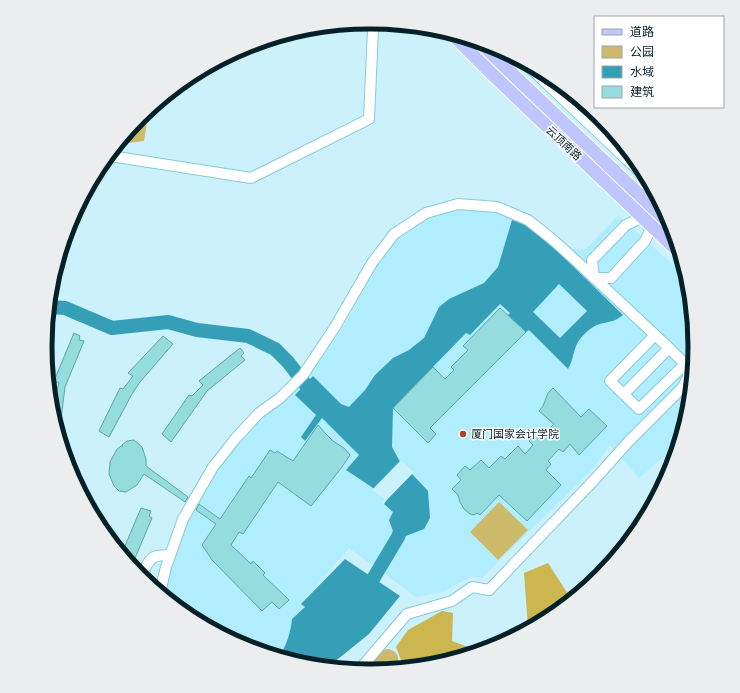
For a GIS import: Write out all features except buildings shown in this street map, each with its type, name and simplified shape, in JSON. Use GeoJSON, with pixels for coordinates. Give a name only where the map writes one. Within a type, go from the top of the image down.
{"type":"FeatureCollection","features":[{"type":"Feature","properties":{"kind":"main road","name":"云顶南路"},"geometry":{"type":"LineString","coordinates":[[459,42],[671,245]]}},
{"type":"Feature","properties":{"kind":"main road","name":"云顶南路"},"geometry":{"type":"LineString","coordinates":[[490,52],[658,213]]}},
{"type":"Feature","properties":{"kind":"main road"},"geometry":{"type":"LineString","coordinates":[[492,74],[502,64]]}},
{"type":"Feature","properties":{"kind":"street"},"geometry":{"type":"LineString","coordinates":[[115,157],[251,178],[258,175],[369,119],[373,29]]}},
{"type":"Feature","properties":{"kind":"street"},"geometry":{"type":"LineString","coordinates":[[546,83],[627,160]]}},
{"type":"Feature","properties":{"kind":"street"},"geometry":{"type":"LineString","coordinates":[[162,585],[166,567],[183,519],[213,467],[236,438],[259,413],[280,398],[303,375],[335,327],[372,263],[394,234],[426,213],[458,204],[497,207],[528,220],[553,240],[669,348],[685,364],[687,369]]}},
{"type":"Feature","properties":{"kind":"street"},"geometry":{"type":"LineString","coordinates":[[594,278],[592,260],[626,225],[647,222],[659,217]]}},
{"type":"Feature","properties":{"kind":"street"},"geometry":{"type":"LineString","coordinates":[[594,278],[611,278],[645,241],[647,222]]}},
{"type":"Feature","properties":{"kind":"street"},"geometry":{"type":"LineString","coordinates":[[655,335],[610,381],[639,409],[685,364]]}},
{"type":"Feature","properties":{"kind":"street"},"geometry":{"type":"LineString","coordinates":[[624,394],[669,348]]}},
{"type":"Feature","properties":{"kind":"street"},"geometry":{"type":"LineString","coordinates":[[364,664],[407,614],[452,601],[472,587],[489,590],[596,478],[629,441],[683,387],[686,382]]}},
{"type":"Feature","properties":{"kind":"street"},"geometry":{"type":"LineString","coordinates":[[144,570],[149,561],[158,555],[170,555]]}},
{"type":"Feature","properties":{"kind":"shaded area","name":"厦门国家会计学院"},"geometry":{"type":"Polygon","coordinates":[[[479,209],[508,215],[530,224],[560,249],[586,249],[618,216],[678,269],[685,305],[688,346],[685,388],[677,429],[670,452],[639,478],[610,445],[591,471],[482,578],[472,576],[443,592],[416,597],[349,548],[301,604],[305,607],[292,619],[292,626],[283,651],[248,640],[211,621],[164,588],[168,568],[189,512],[212,475],[254,424],[310,371],[326,352],[344,326],[383,255],[403,234],[428,218],[454,210],[479,209]]]}},
{"type":"Feature","properties":{"kind":"shaded area"},"geometry":{"type":"Polygon","coordinates":[[[548,563],[569,593],[528,622],[524,573],[548,563]]]}},
{"type":"Feature","properties":{"kind":"shaded area"},"geometry":{"type":"Polygon","coordinates":[[[442,611],[453,613],[452,641],[470,648],[432,658],[400,662],[401,660],[396,647],[408,630],[442,611]]]}},
{"type":"Feature","properties":{"kind":"green space"},"geometry":{"type":"Polygon","coordinates":[[[147,120],[144,141],[126,143],[147,120]]]}},
{"type":"Feature","properties":{"kind":"green space"},"geometry":{"type":"Polygon","coordinates":[[[499,502],[528,530],[498,560],[470,532],[499,502]]]}},
{"type":"Feature","properties":{"kind":"green space"},"geometry":{"type":"Polygon","coordinates":[[[388,649],[394,652],[398,656],[398,662],[370,664],[383,650],[388,649]]]}},
{"type":"Feature","properties":{"kind":"water"},"geometry":{"type":"Polygon","coordinates":[[[512,220],[525,225],[545,239],[623,315],[613,321],[597,325],[585,333],[578,342],[568,369],[529,330],[526,332],[508,315],[510,313],[500,304],[470,335],[466,333],[393,408],[392,447],[399,460],[428,491],[430,518],[424,529],[406,536],[394,534],[389,520],[393,512],[384,504],[388,498],[346,470],[359,455],[322,418],[305,441],[301,437],[316,415],[295,395],[313,376],[341,404],[349,407],[365,390],[375,375],[393,358],[409,350],[424,338],[439,307],[449,299],[484,283],[498,267],[512,220]],[[559,284],[533,312],[560,338],[587,311],[559,284]]]}},
{"type":"Feature","properties":{"kind":"water"},"geometry":{"type":"Polygon","coordinates":[[[345,559],[400,596],[369,634],[335,662],[308,658],[283,651],[291,629],[292,619],[305,607],[301,604],[345,559]]]}},
{"type":"Feature","properties":{"kind":"pier"},"geometry":{"type":"Polygon","coordinates":[[[401,460],[414,472],[382,505],[385,499],[372,490],[401,460]]]}},
{"type":"Feature","properties":{"kind":"waterway"},"geometry":{"type":"LineString","coordinates":[[55,307],[65,308],[112,328],[168,322],[197,330],[248,336],[275,349],[288,362],[317,398]]}},
{"type":"Feature","properties":{"kind":"waterway"},"geometry":{"type":"LineString","coordinates":[[364,594],[398,537],[405,518]]}},
{"type":"Feature","properties":{"kind":"place","name":"厦门国家会计学院"},"geometry":{"type":"Point","coordinates":[463,434]}}]}
